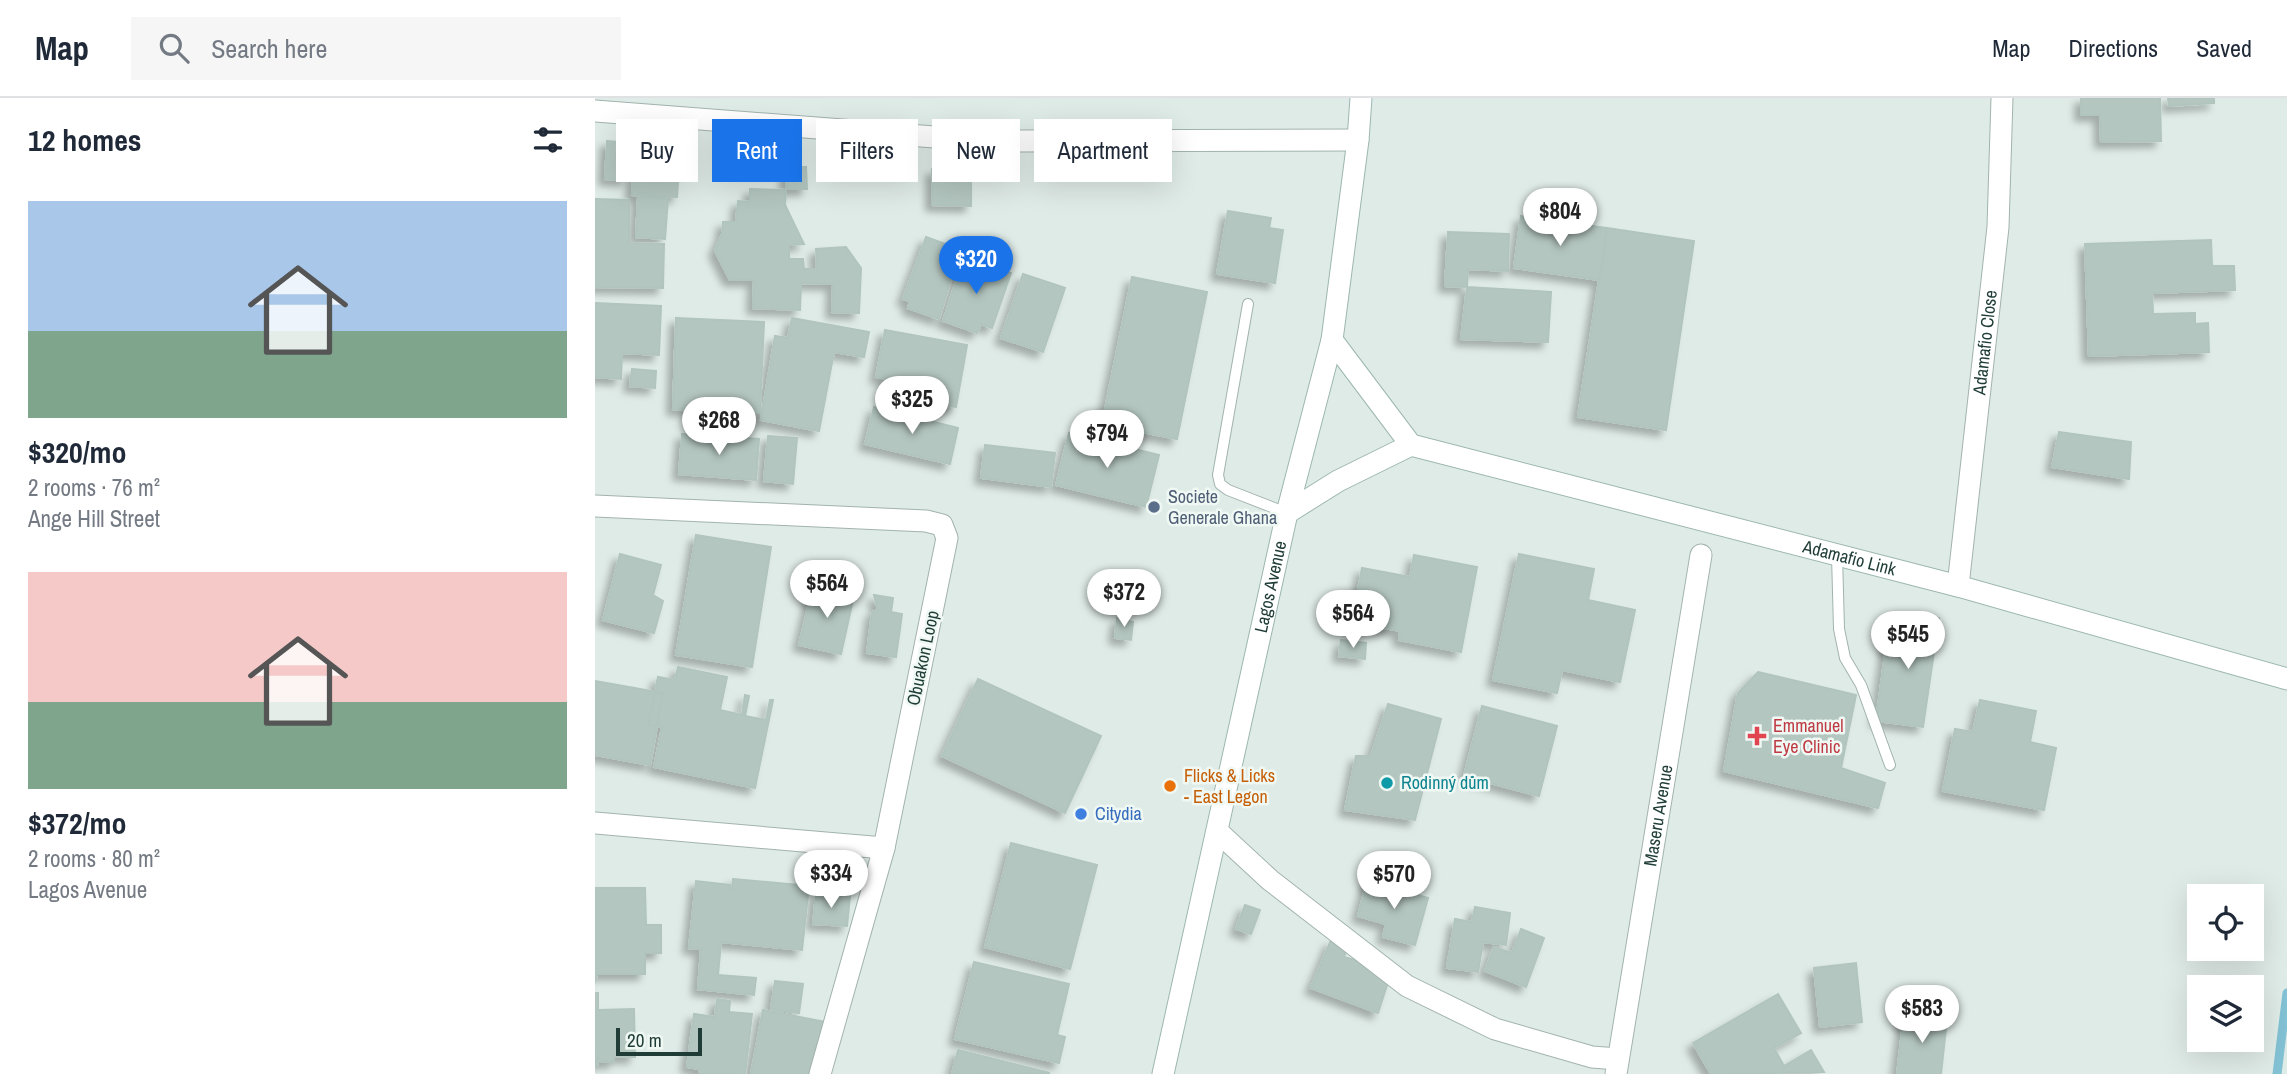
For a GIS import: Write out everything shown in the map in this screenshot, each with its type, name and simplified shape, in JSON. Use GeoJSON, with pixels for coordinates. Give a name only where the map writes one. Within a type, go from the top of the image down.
{"type":"FeatureCollection","features":[{"type":"Feature","properties":{"kind":"street","name":"Lagos Avenue"},"geometry":{"type":"LineString","coordinates":[[1163,1074],[1287,513],[1332,340],[1361,98]]}},
{"type":"Feature","properties":{"kind":"street","name":"Adamafio Close"},"geometry":{"type":"LineString","coordinates":[[1958,586],[1998,227],[2002,98]]}},
{"type":"Feature","properties":{"kind":"street"},"geometry":{"type":"LineString","coordinates":[[595,111],[986,141],[1358,140]]}},
{"type":"Feature","properties":{"kind":"street"},"geometry":{"type":"LineString","coordinates":[[1287,513],[1338,481],[1411,444],[1332,340]]}},
{"type":"Feature","properties":{"kind":"street","name":"Adamafio Link"},"geometry":{"type":"LineString","coordinates":[[1411,444],[1958,586],[2287,679]]}},
{"type":"Feature","properties":{"kind":"street","name":"Obuakon Loop"},"geometry":{"type":"LineString","coordinates":[[595,506],[926,521],[942,525],[947,538],[884,848]]}},
{"type":"Feature","properties":{"kind":"street","name":"Maseru Avenue"},"geometry":{"type":"LineString","coordinates":[[1617,1067],[1701,555]]}},
{"type":"Feature","properties":{"kind":"street"},"geometry":{"type":"LineString","coordinates":[[595,823],[884,848],[820,1074]]}},
{"type":"Feature","properties":{"kind":"street"},"geometry":{"type":"LineString","coordinates":[[1217,831],[1270,880],[1407,986],[1495,1029],[1592,1057],[1617,1067]]}},
{"type":"Feature","properties":{"kind":"lane"},"geometry":{"type":"LineString","coordinates":[[1248,304],[1218,475],[1220,484],[1228,490],[1287,513]]}},
{"type":"Feature","properties":{"kind":"lane"},"geometry":{"type":"LineString","coordinates":[[1837,555],[1839,629],[1845,659],[1861,685],[1890,765]]}},
{"type":"Feature","properties":{"kind":"building"},"geometry":{"type":"Polygon","coordinates":[[[2081,98],[2160,98],[2161,141],[2101,142],[2100,115],[2081,115],[2081,98]]]}},
{"type":"Feature","properties":{"kind":"building"},"geometry":{"type":"Polygon","coordinates":[[[2168,98],[2214,98],[2214,103],[2169,106],[2168,98]]]}},
{"type":"Feature","properties":{"kind":"building"},"geometry":{"type":"Polygon","coordinates":[[[607,141],[616,142],[616,180],[605,179],[607,141]]]}},
{"type":"Feature","properties":{"kind":"building"},"geometry":{"type":"Polygon","coordinates":[[[802,167],[806,167],[807,189],[786,189],[786,182],[802,182],[802,167]]]}},
{"type":"Feature","properties":{"kind":"building"},"geometry":{"type":"Polygon","coordinates":[[[633,182],[678,182],[677,197],[632,195],[633,182]]]}},
{"type":"Feature","properties":{"kind":"building"},"geometry":{"type":"Polygon","coordinates":[[[932,182],[971,182],[971,206],[932,205],[932,182]]]}},
{"type":"Feature","properties":{"kind":"building"},"geometry":{"type":"Polygon","coordinates":[[[750,189],[786,190],[785,205],[804,244],[789,245],[789,259],[803,259],[804,269],[817,269],[816,249],[846,247],[861,268],[859,313],[832,312],[833,284],[801,283],[800,310],[753,308],[754,280],[730,280],[715,251],[722,234],[723,222],[736,222],[738,201],[750,202],[750,189]]]}},
{"type":"Feature","properties":{"kind":"building"},"geometry":{"type":"Polygon","coordinates":[[[638,197],[668,199],[665,239],[636,237],[638,197]]]}},
{"type":"Feature","properties":{"kind":"building"},"geometry":{"type":"Polygon","coordinates":[[[595,199],[629,200],[629,243],[664,244],[663,288],[595,287],[595,199]]]}},
{"type":"Feature","properties":{"kind":"building"},"geometry":{"type":"Polygon","coordinates":[[[1228,211],[1271,218],[1269,228],[1283,230],[1275,283],[1217,274],[1228,211]]]}},
{"type":"Feature","properties":{"kind":"building"},"geometry":{"type":"Polygon","coordinates":[[[1521,216],[1607,228],[1600,280],[1514,268],[1521,216]]]}},
{"type":"Feature","properties":{"kind":"building"},"geometry":{"type":"Polygon","coordinates":[[[1607,228],[1694,241],[1666,430],[1578,417],[1607,228]]]}},
{"type":"Feature","properties":{"kind":"building"},"geometry":{"type":"Polygon","coordinates":[[[1448,232],[1509,234],[1508,271],[1468,269],[1467,287],[1445,286],[1448,232]]]}},
{"type":"Feature","properties":{"kind":"building"},"geometry":{"type":"Polygon","coordinates":[[[926,237],[954,247],[951,257],[957,259],[939,319],[908,308],[910,301],[903,299],[926,237]]]}},
{"type":"Feature","properties":{"kind":"building"},"geometry":{"type":"Polygon","coordinates":[[[2211,240],[2212,266],[2234,266],[2235,290],[2152,293],[2153,314],[2195,313],[2195,324],[2208,323],[2209,352],[2089,356],[2085,244],[2211,240]]]}},
{"type":"Feature","properties":{"kind":"building"},"geometry":{"type":"Polygon","coordinates":[[[964,257],[1011,273],[992,328],[981,324],[977,333],[943,321],[964,257]]]}},
{"type":"Feature","properties":{"kind":"building"},"geometry":{"type":"Polygon","coordinates":[[[1023,274],[1065,288],[1043,352],[1001,338],[1023,274]]]}},
{"type":"Feature","properties":{"kind":"building"},"geometry":{"type":"Polygon","coordinates":[[[1132,277],[1207,292],[1177,439],[1102,424],[1132,277]]]}},
{"type":"Feature","properties":{"kind":"building"},"geometry":{"type":"Polygon","coordinates":[[[1467,287],[1551,292],[1548,342],[1461,339],[1467,287]]]}},
{"type":"Feature","properties":{"kind":"building"},"geometry":{"type":"Polygon","coordinates":[[[595,303],[661,306],[659,355],[622,353],[621,379],[595,377],[595,303]]]}},
{"type":"Feature","properties":{"kind":"building"},"geometry":{"type":"Polygon","coordinates":[[[676,318],[764,322],[760,413],[673,409],[676,318]]]}},
{"type":"Feature","properties":{"kind":"building"},"geometry":{"type":"Polygon","coordinates":[[[792,318],[869,332],[864,357],[834,352],[819,431],[761,420],[775,336],[788,338],[792,318]]]}},
{"type":"Feature","properties":{"kind":"building"},"geometry":{"type":"Polygon","coordinates":[[[885,330],[967,345],[956,407],[917,400],[920,385],[876,377],[885,330]]]}},
{"type":"Feature","properties":{"kind":"building"},"geometry":{"type":"Polygon","coordinates":[[[632,369],[656,371],[655,388],[630,386],[632,369]]]}},
{"type":"Feature","properties":{"kind":"building"},"geometry":{"type":"Polygon","coordinates":[[[874,407],[958,428],[950,464],[865,444],[874,407]]]}},
{"type":"Feature","properties":{"kind":"building"},"geometry":{"type":"Polygon","coordinates":[[[2059,432],[2131,442],[2129,479],[2052,467],[2059,432]]]}},
{"type":"Feature","properties":{"kind":"building"},"geometry":{"type":"Polygon","coordinates":[[[1069,433],[1159,455],[1146,507],[1056,485],[1069,433]]]}},
{"type":"Feature","properties":{"kind":"building"},"geometry":{"type":"Polygon","coordinates":[[[682,434],[759,439],[756,480],[679,474],[682,434]]]}},
{"type":"Feature","properties":{"kind":"building"},"geometry":{"type":"Polygon","coordinates":[[[768,436],[797,438],[793,484],[764,481],[768,436]]]}},
{"type":"Feature","properties":{"kind":"building"},"geometry":{"type":"Polygon","coordinates":[[[985,445],[1055,453],[1051,487],[981,478],[985,445]]]}},
{"type":"Feature","properties":{"kind":"building"},"geometry":{"type":"Polygon","coordinates":[[[696,535],[771,547],[752,667],[676,655],[696,535]]]}},
{"type":"Feature","properties":{"kind":"building"},"geometry":{"type":"Polygon","coordinates":[[[620,554],[661,565],[653,595],[663,601],[654,633],[603,620],[620,554]]]}},
{"type":"Feature","properties":{"kind":"building"},"geometry":{"type":"Polygon","coordinates":[[[1519,554],[1594,569],[1588,600],[1635,610],[1620,682],[1562,670],[1557,693],[1493,680],[1519,554]]]}},
{"type":"Feature","properties":{"kind":"building"},"geometry":{"type":"Polygon","coordinates":[[[1414,555],[1477,567],[1461,652],[1399,640],[1400,631],[1332,618],[1337,593],[1357,596],[1362,568],[1410,577],[1414,555]]]}},
{"type":"Feature","properties":{"kind":"building"},"geometry":{"type":"Polygon","coordinates":[[[830,586],[855,591],[841,654],[799,645],[812,590],[828,593],[830,586]]]}},
{"type":"Feature","properties":{"kind":"building"},"geometry":{"type":"Polygon","coordinates":[[[874,595],[893,598],[891,612],[902,614],[896,657],[867,653],[872,612],[878,610],[874,595]]]}},
{"type":"Feature","properties":{"kind":"building"},"geometry":{"type":"Polygon","coordinates":[[[1902,613],[1939,618],[1923,727],[1876,721],[1888,632],[1899,633],[1902,613]]]}},
{"type":"Feature","properties":{"kind":"building"},"geometry":{"type":"Polygon","coordinates":[[[1117,618],[1133,622],[1131,640],[1115,638],[1117,618]]]}},
{"type":"Feature","properties":{"kind":"building"},"geometry":{"type":"Polygon","coordinates":[[[1341,640],[1366,643],[1365,659],[1339,656],[1341,640]]]}},
{"type":"Feature","properties":{"kind":"building"},"geometry":{"type":"Polygon","coordinates":[[[678,667],[727,677],[720,710],[742,715],[745,695],[749,696],[745,716],[766,720],[770,700],[773,700],[755,788],[654,767],[662,727],[648,725],[658,677],[675,680],[678,667]]]}},
{"type":"Feature","properties":{"kind":"building"},"geometry":{"type":"Polygon","coordinates":[[[1758,672],[1856,695],[1841,768],[1885,783],[1878,808],[1724,771],[1738,693],[1758,672]]]}},
{"type":"Feature","properties":{"kind":"building"},"geometry":{"type":"Polygon","coordinates":[[[978,679],[1101,736],[1065,813],[942,756],[978,679]]]}},
{"type":"Feature","properties":{"kind":"building"},"geometry":{"type":"Polygon","coordinates":[[[595,681],[663,693],[650,765],[595,755],[595,681]]]}},
{"type":"Feature","properties":{"kind":"building"},"geometry":{"type":"Polygon","coordinates":[[[1980,700],[2036,711],[2030,742],[2056,748],[2044,810],[1943,791],[1955,729],[1973,732],[1980,700]]]}},
{"type":"Feature","properties":{"kind":"building","name":"Rodinný dům"},"geometry":{"type":"Polygon","coordinates":[[[1388,704],[1441,719],[1415,820],[1345,810],[1356,756],[1371,756],[1388,704]]]}},
{"type":"Feature","properties":{"kind":"building"},"geometry":{"type":"Polygon","coordinates":[[[1482,706],[1557,726],[1539,796],[1464,776],[1482,706]]]}},
{"type":"Feature","properties":{"kind":"building"},"geometry":{"type":"Polygon","coordinates":[[[1011,843],[1097,865],[1070,969],[985,947],[1011,843]]]}},
{"type":"Feature","properties":{"kind":"building"},"geometry":{"type":"Polygon","coordinates":[[[733,879],[809,886],[802,950],[721,942],[718,975],[756,978],[754,995],[698,989],[701,949],[689,948],[696,881],[730,885],[732,889],[733,879]]]}},
{"type":"Feature","properties":{"kind":"building"},"geometry":{"type":"Polygon","coordinates":[[[1367,881],[1428,898],[1415,945],[1383,937],[1386,924],[1358,916],[1367,881]]]}},
{"type":"Feature","properties":{"kind":"building"},"geometry":{"type":"Polygon","coordinates":[[[595,888],[645,888],[646,925],[661,925],[661,953],[645,953],[645,974],[597,974],[595,983],[595,888]]]}},
{"type":"Feature","properties":{"kind":"building"},"geometry":{"type":"Polygon","coordinates":[[[816,894],[850,896],[847,926],[813,924],[816,894]]]}},
{"type":"Feature","properties":{"kind":"building"},"geometry":{"type":"Polygon","coordinates":[[[1245,905],[1260,910],[1251,934],[1236,929],[1245,905]]]}},
{"type":"Feature","properties":{"kind":"building"},"geometry":{"type":"Polygon","coordinates":[[[1475,907],[1510,913],[1506,945],[1483,942],[1478,972],[1447,968],[1455,919],[1472,922],[1475,907]]]}},
{"type":"Feature","properties":{"kind":"building"},"geometry":{"type":"Polygon","coordinates":[[[1521,929],[1544,938],[1526,987],[1485,971],[1494,947],[1512,953],[1521,929]]]}},
{"type":"Feature","properties":{"kind":"building"},"geometry":{"type":"Polygon","coordinates":[[[1331,940],[1347,949],[1344,957],[1365,963],[1389,979],[1378,1013],[1311,988],[1331,940]]]}},
{"type":"Feature","properties":{"kind":"building"},"geometry":{"type":"Polygon","coordinates":[[[974,962],[1069,984],[1057,1035],[1065,1037],[1059,1063],[955,1039],[974,962]]]}},
{"type":"Feature","properties":{"kind":"building"},"geometry":{"type":"Polygon","coordinates":[[[1856,963],[1862,1022],[1820,1027],[1814,968],[1856,963]]]}},
{"type":"Feature","properties":{"kind":"building"},"geometry":{"type":"Polygon","coordinates":[[[775,981],[803,984],[799,1013],[771,1009],[775,981]]]}},
{"type":"Feature","properties":{"kind":"building"},"geometry":{"type":"Polygon","coordinates":[[[595,993],[598,993],[598,1010],[634,1009],[635,1057],[614,1057],[614,1062],[601,1062],[598,1057],[595,1066],[595,993]]]}},
{"type":"Feature","properties":{"kind":"building"},"geometry":{"type":"Polygon","coordinates":[[[1778,994],[1801,1033],[1774,1048],[1784,1066],[1811,1050],[1824,1072],[1711,1074],[1693,1043],[1778,994]]]}},
{"type":"Feature","properties":{"kind":"building"},"geometry":{"type":"Polygon","coordinates":[[[717,999],[730,1001],[729,1012],[752,1014],[745,1074],[700,1073],[699,1069],[687,1067],[694,1014],[715,1017],[717,999]]]}},
{"type":"Feature","properties":{"kind":"building"},"geometry":{"type":"Polygon","coordinates":[[[763,1010],[826,1022],[816,1074],[751,1074],[763,1010]]]}},
{"type":"Feature","properties":{"kind":"building"},"geometry":{"type":"Polygon","coordinates":[[[1904,1014],[1947,1019],[1941,1074],[1897,1074],[1904,1014]]]}},
{"type":"Feature","properties":{"kind":"building"},"geometry":{"type":"Polygon","coordinates":[[[958,1050],[1050,1073],[952,1074],[958,1050]]]}},
{"type":"Feature","properties":{"kind":"waterway"},"geometry":{"type":"LineString","coordinates":[[2277,1074],[2287,993]]}},
{"type":"Feature","properties":{"kind":"place","name":"Societe Generale Ghana"},"geometry":{"type":"Point","coordinates":[1154,507]}},
{"type":"Feature","properties":{"kind":"place","name":"Emmanuel Eye Clinic"},"geometry":{"type":"Point","coordinates":[1757,736]}},
{"type":"Feature","properties":{"kind":"place","name":"Rodinný dům"},"geometry":{"type":"Point","coordinates":[1387,783]}},
{"type":"Feature","properties":{"kind":"place","name":"Flicks & Licks - East Legon"},"geometry":{"type":"Point","coordinates":[1170,786]}},
{"type":"Feature","properties":{"kind":"place","name":"Citydia"},"geometry":{"type":"Point","coordinates":[1081,814]}}]}
